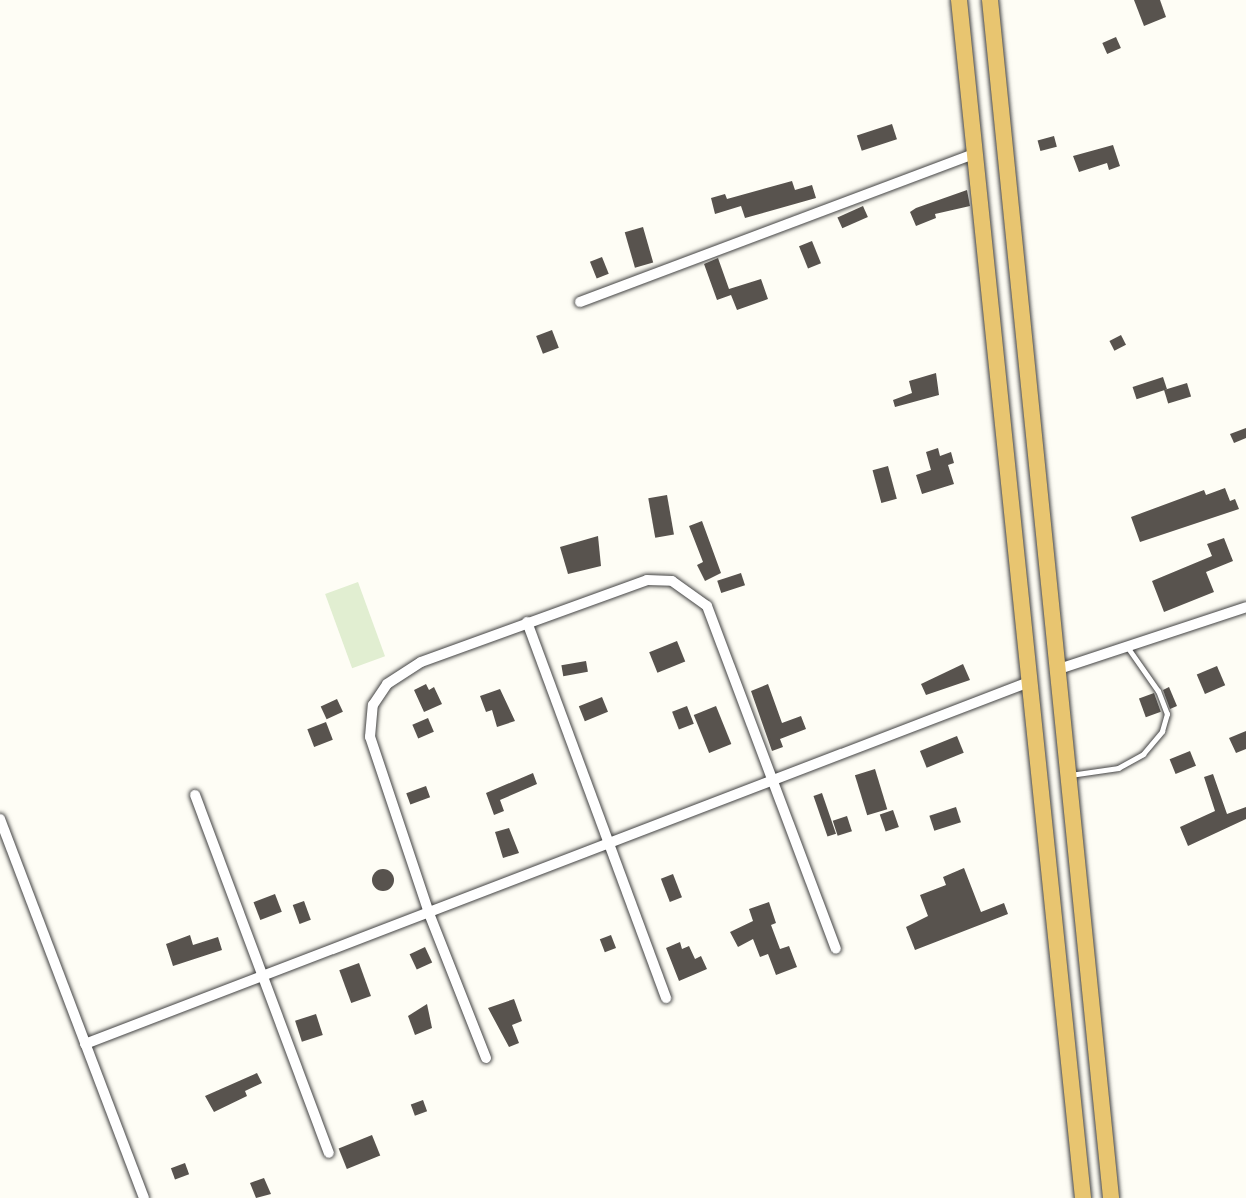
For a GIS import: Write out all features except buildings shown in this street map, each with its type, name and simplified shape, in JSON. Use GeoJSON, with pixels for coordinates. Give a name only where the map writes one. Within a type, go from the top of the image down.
{"type":"FeatureCollection","features":[{"type":"Feature","properties":{"kind":"highway"},"geometry":{"type":"LineString","coordinates":[[959,0],[1083,1198]]}},
{"type":"Feature","properties":{"kind":"highway"},"geometry":{"type":"LineString","coordinates":[[990,0],[1111,1198]]}},
{"type":"Feature","properties":{"kind":"street"},"geometry":{"type":"LineString","coordinates":[[580,303],[974,154]]}},
{"type":"Feature","properties":{"kind":"street"},"geometry":{"type":"LineString","coordinates":[[486,1058],[429,913],[370,737],[374,705],[387,684],[421,662],[647,580],[672,581],[692,591],[707,606],[836,949]]}},
{"type":"Feature","properties":{"kind":"street"},"geometry":{"type":"LineString","coordinates":[[1059,669],[1246,608]]}},
{"type":"Feature","properties":{"kind":"street"},"geometry":{"type":"LineString","coordinates":[[527,622],[607,845],[666,998]]}},
{"type":"Feature","properties":{"kind":"street"},"geometry":{"type":"LineString","coordinates":[[85,1044],[1029,682]]}},
{"type":"Feature","properties":{"kind":"street"},"geometry":{"type":"LineString","coordinates":[[195,795],[329,1153]]}},
{"type":"Feature","properties":{"kind":"street"},"geometry":{"type":"LineString","coordinates":[[0,819],[144,1198]]}},
{"type":"Feature","properties":{"kind":"lane"},"geometry":{"type":"LineString","coordinates":[[1068,775],[1118,768],[1143,754],[1162,731],[1167,714],[1158,691],[1128,648]]}},
{"type":"Feature","properties":{"kind":"green space"},"geometry":{"type":"Polygon","coordinates":[[[358,582],[385,656],[352,668],[325,594],[358,582]]]}}]}
